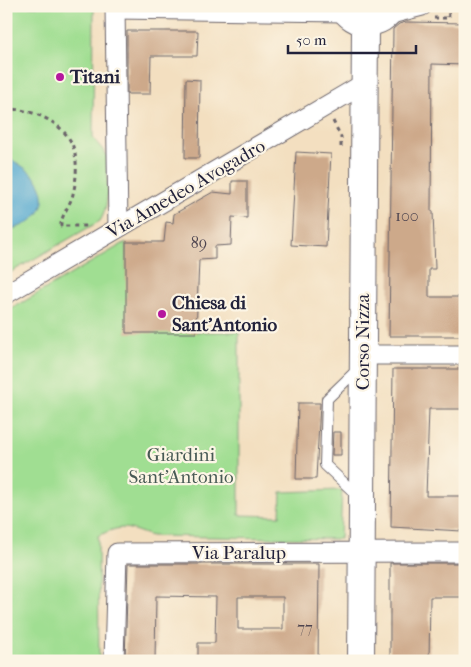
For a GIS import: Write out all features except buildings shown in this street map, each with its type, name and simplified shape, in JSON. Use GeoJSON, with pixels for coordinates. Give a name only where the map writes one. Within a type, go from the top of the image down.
{"type":"FeatureCollection","features":[{"type":"Feature","properties":{"kind":"main road","name":"Corso Nizza"},"geometry":{"type":"LineString","coordinates":[[360,661],[366,13]]}},
{"type":"Feature","properties":{"kind":"street"},"geometry":{"type":"LineString","coordinates":[[118,228],[115,8],[366,13],[422,6]]}},
{"type":"Feature","properties":{"kind":"street","name":"Via Amedeo Avogadro"},"geometry":{"type":"LineString","coordinates":[[6,294],[365,83]]}},
{"type":"Feature","properties":{"kind":"street"},"geometry":{"type":"LineString","coordinates":[[363,360],[465,355]]}},
{"type":"Feature","properties":{"kind":"street","name":"Via Paralup"},"geometry":{"type":"LineString","coordinates":[[114,661],[117,553],[465,552]]}},
{"type":"Feature","properties":{"kind":"lane"},"geometry":{"type":"LineString","coordinates":[[362,500],[325,465],[327,398],[363,360]]}},
{"type":"Feature","properties":{"kind":"path"},"geometry":{"type":"LineString","coordinates":[[6,109],[20,108],[41,116],[68,136],[72,145],[76,179],[73,196],[61,226],[87,226]]}},
{"type":"Feature","properties":{"kind":"path"},"geometry":{"type":"LineString","coordinates":[[7,226],[8,247]]}},
{"type":"Feature","properties":{"kind":"green space"},"geometry":{"type":"Polygon","coordinates":[[[6,6],[94,6],[93,138],[107,155],[108,180],[106,206],[100,221],[6,275],[6,6]]]}},
{"type":"Feature","properties":{"kind":"green space","name":"Giardini Sant'Antonio"},"geometry":{"type":"Polygon","coordinates":[[[126,242],[127,332],[239,332],[239,515],[280,516],[281,492],[342,490],[340,539],[151,536],[124,528],[113,530],[98,536],[99,661],[6,661],[6,312],[126,242]]]}},
{"type":"Feature","properties":{"kind":"water"},"geometry":{"type":"Polygon","coordinates":[[[6,157],[33,175],[43,192],[43,201],[41,209],[31,221],[6,230],[6,157]]]}},
{"type":"Feature","properties":{"kind":"place","name":"Titani"},"geometry":{"type":"Point","coordinates":[60,77]}},
{"type":"Feature","properties":{"kind":"place","name":"Chiesa di Sant'Antonio"},"geometry":{"type":"Point","coordinates":[162,314]}}]}
